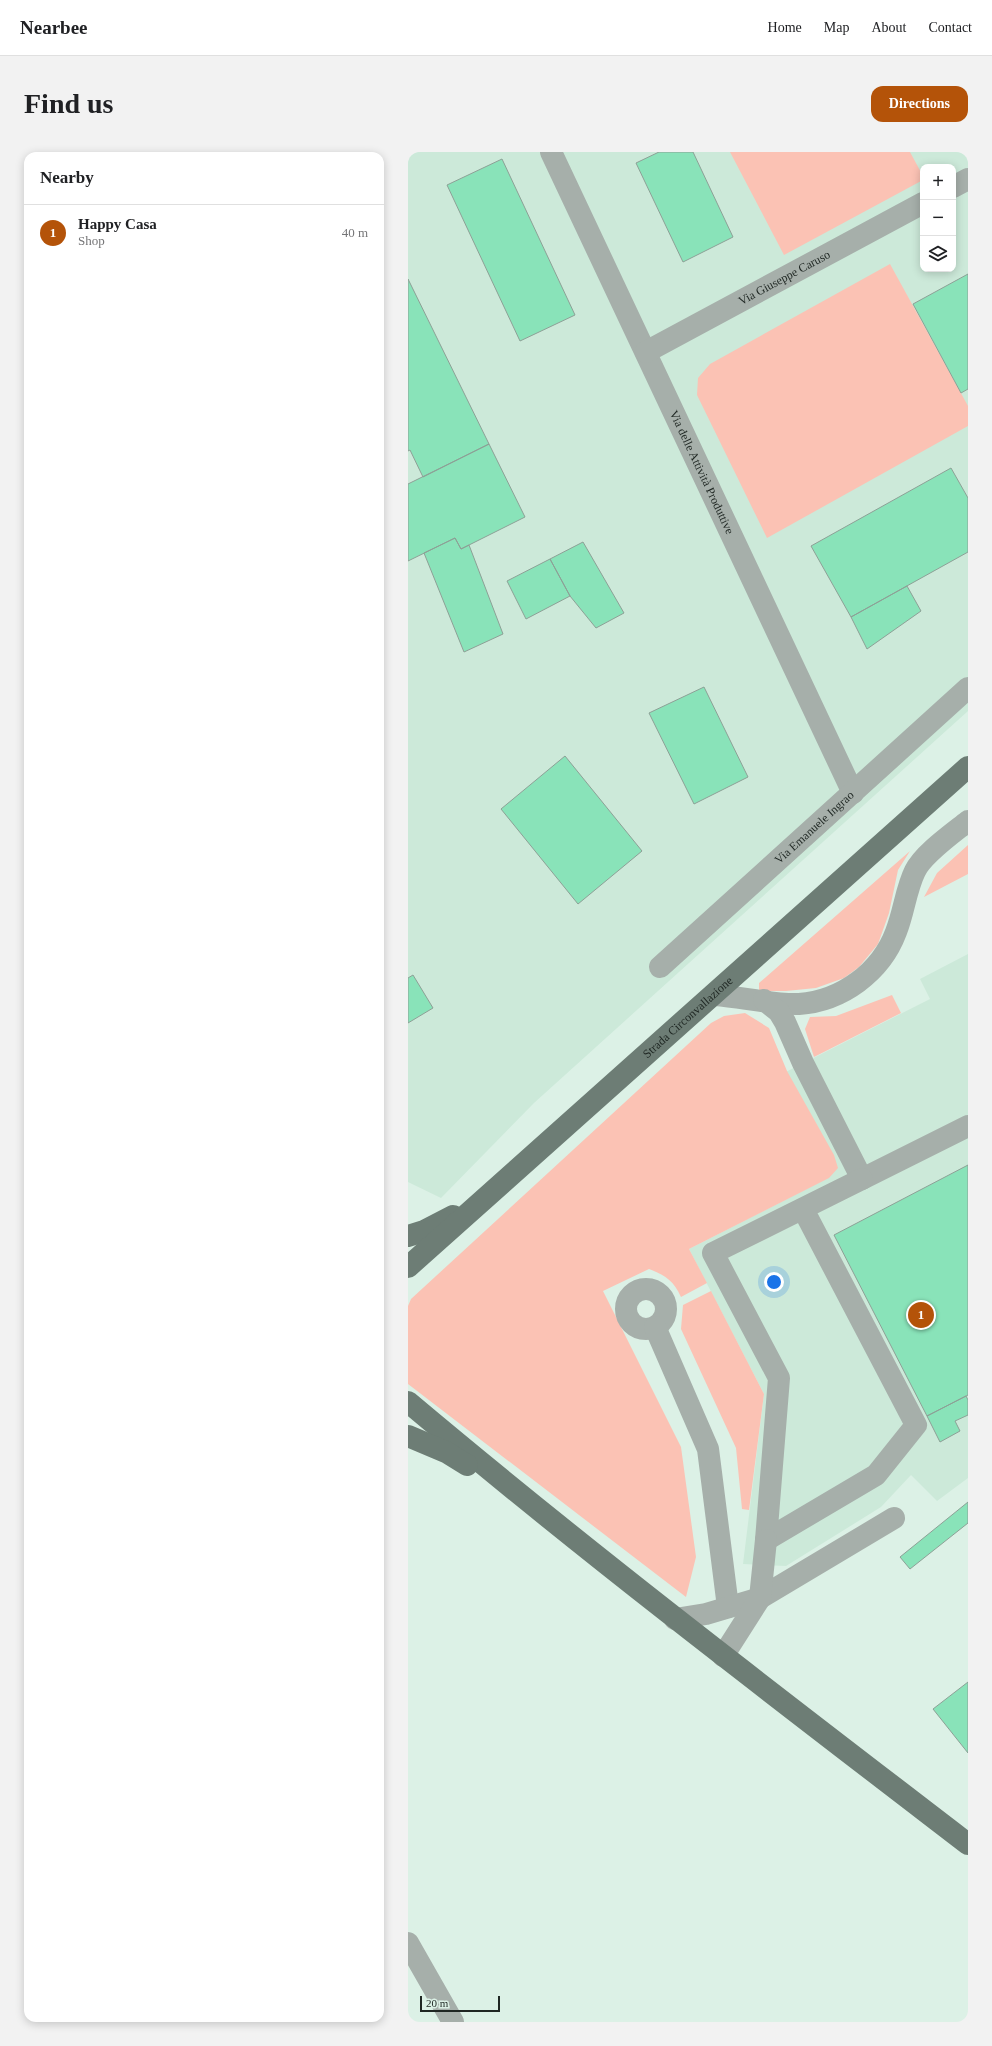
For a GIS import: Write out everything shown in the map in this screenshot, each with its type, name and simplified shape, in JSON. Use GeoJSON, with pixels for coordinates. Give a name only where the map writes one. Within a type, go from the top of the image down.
{"type":"FeatureCollection","features":[{"type":"Feature","properties":{"kind":"main road","name":"Strada Circonvallazione"},"geometry":{"type":"LineString","coordinates":[[408,1267],[715,995],[968,767]]}},
{"type":"Feature","properties":{"kind":"main road"},"geometry":{"type":"LineString","coordinates":[[408,1236],[424,1231],[484,1199]]}},
{"type":"Feature","properties":{"kind":"main road"},"geometry":{"type":"LineString","coordinates":[[408,1402],[517,1494],[723,1656],[968,1844]]}},
{"type":"Feature","properties":{"kind":"main road"},"geometry":{"type":"LineString","coordinates":[[408,1436],[446,1452],[517,1494]]}},
{"type":"Feature","properties":{"kind":"street","name":"Via delle Attività Produttive"},"geometry":{"type":"LineString","coordinates":[[551,152],[852,793]]}},
{"type":"Feature","properties":{"kind":"street"},"geometry":{"type":"LineString","coordinates":[[956,185],[968,179]]}},
{"type":"Feature","properties":{"kind":"street","name":"Via Giuseppe Caruso"},"geometry":{"type":"LineString","coordinates":[[646,352],[920,205]]}},
{"type":"Feature","properties":{"kind":"street","name":"Via Emanuele Ingrao"},"geometry":{"type":"LineString","coordinates":[[660,967],[968,688]]}},
{"type":"Feature","properties":{"kind":"street"},"geometry":{"type":"LineString","coordinates":[[715,995],[782,1003],[818,1001],[850,988],[865,977],[878,964],[891,942],[897,931],[915,870],[937,846],[968,821]]}},
{"type":"Feature","properties":{"kind":"street"},"geometry":{"type":"LineString","coordinates":[[764,1000],[779,1012],[785,1022],[803,1063],[862,1179]]}},
{"type":"Feature","properties":{"kind":"street"},"geometry":{"type":"LineString","coordinates":[[723,1656],[760,1598],[779,1378],[713,1253],[968,1126]]}},
{"type":"Feature","properties":{"kind":"street"},"geometry":{"type":"LineString","coordinates":[[766,1540],[876,1475],[916,1425],[803,1209]]}},
{"type":"Feature","properties":{"kind":"street"},"geometry":{"type":"LineString","coordinates":[[655,1327],[708,1449],[728,1607]]}},
{"type":"Feature","properties":{"kind":"street"},"geometry":{"type":"LineString","coordinates":[[675,1618],[706,1614],[760,1598],[894,1518]]}},
{"type":"Feature","properties":{"kind":"street"},"geometry":{"type":"LineString","coordinates":[[408,1943],[453,2022]]}},
{"type":"Feature","properties":{"kind":"shaded area"},"geometry":{"type":"Polygon","coordinates":[[[408,152],[968,152],[968,711],[534,1103],[441,1198],[408,1182],[408,152]]]}},
{"type":"Feature","properties":{"kind":"shaded area"},"geometry":{"type":"Polygon","coordinates":[[[730,152],[910,152],[920,170],[920,182],[784,255],[730,152]]]}},
{"type":"Feature","properties":{"kind":"shaded area"},"geometry":{"type":"Polygon","coordinates":[[[890,264],[968,406],[968,426],[767,538],[697,395],[698,378],[710,364],[890,264]]]}},
{"type":"Feature","properties":{"kind":"shaded area"},"geometry":{"type":"Polygon","coordinates":[[[968,845],[968,874],[924,897],[937,873],[968,845]]]}},
{"type":"Feature","properties":{"kind":"shaded area"},"geometry":{"type":"Polygon","coordinates":[[[910,851],[898,870],[889,913],[878,944],[859,967],[844,978],[816,988],[786,991],[759,991],[759,983],[910,851]]]}},
{"type":"Feature","properties":{"kind":"shaded area"},"geometry":{"type":"Polygon","coordinates":[[[968,954],[968,1478],[937,1501],[911,1475],[881,1507],[786,1566],[743,1564],[764,1394],[689,1249],[820,1182],[756,1087],[930,999],[920,979],[968,954]]]}},
{"type":"Feature","properties":{"kind":"shaded area"},"geometry":{"type":"Polygon","coordinates":[[[892,995],[901,1013],[814,1057],[805,1029],[810,1017],[836,1016],[892,995]]]}},
{"type":"Feature","properties":{"kind":"shaded area"},"geometry":{"type":"Polygon","coordinates":[[[745,1013],[769,1028],[787,1071],[834,1155],[838,1168],[829,1178],[689,1249],[707,1283],[681,1297],[668,1279],[649,1269],[603,1291],[681,1447],[696,1557],[686,1597],[408,1384],[408,1306],[411,1299],[711,1023],[724,1016],[745,1013]]]}},
{"type":"Feature","properties":{"kind":"shaded area"},"geometry":{"type":"Polygon","coordinates":[[[711,1291],[764,1394],[749,1510],[742,1509],[736,1448],[681,1329],[683,1305],[711,1291]]]}},
{"type":"Feature","properties":{"kind":"building"},"geometry":{"type":"Polygon","coordinates":[[[659,152],[693,152],[733,237],[683,262],[636,163],[659,152]]]}},
{"type":"Feature","properties":{"kind":"building"},"geometry":{"type":"Polygon","coordinates":[[[502,159],[575,315],[520,341],[447,185],[502,159]]]}},
{"type":"Feature","properties":{"kind":"building"},"geometry":{"type":"Polygon","coordinates":[[[968,274],[968,389],[961,393],[913,304],[968,274]]]}},
{"type":"Feature","properties":{"kind":"building"},"geometry":{"type":"Polygon","coordinates":[[[408,279],[489,444],[423,477],[410,450],[408,451],[408,279]]]}},
{"type":"Feature","properties":{"kind":"building"},"geometry":{"type":"Polygon","coordinates":[[[489,444],[525,517],[461,549],[455,538],[408,561],[408,484],[489,444]]]}},
{"type":"Feature","properties":{"kind":"building"},"geometry":{"type":"Polygon","coordinates":[[[951,468],[968,498],[968,552],[851,617],[811,546],[951,468]]]}},
{"type":"Feature","properties":{"kind":"building"},"geometry":{"type":"Polygon","coordinates":[[[455,538],[461,549],[469,545],[503,634],[464,652],[424,553],[455,538]]]}},
{"type":"Feature","properties":{"kind":"building"},"geometry":{"type":"Polygon","coordinates":[[[583,542],[624,613],[596,628],[570,596],[550,559],[583,542]]]}},
{"type":"Feature","properties":{"kind":"building"},"geometry":{"type":"Polygon","coordinates":[[[550,559],[570,596],[526,619],[507,581],[550,559]]]}},
{"type":"Feature","properties":{"kind":"building"},"geometry":{"type":"Polygon","coordinates":[[[907,586],[921,611],[867,649],[851,617],[907,586]]]}},
{"type":"Feature","properties":{"kind":"building"},"geometry":{"type":"Polygon","coordinates":[[[704,687],[748,777],[694,804],[649,713],[704,687]]]}},
{"type":"Feature","properties":{"kind":"building"},"geometry":{"type":"Polygon","coordinates":[[[565,756],[642,851],[578,904],[501,809],[565,756]]]}},
{"type":"Feature","properties":{"kind":"building"},"geometry":{"type":"Polygon","coordinates":[[[413,975],[433,1008],[408,1023],[408,978],[413,975]]]}},
{"type":"Feature","properties":{"kind":"building"},"geometry":{"type":"Polygon","coordinates":[[[968,1165],[968,1395],[927,1416],[834,1235],[968,1165]]]}},
{"type":"Feature","properties":{"kind":"building"},"geometry":{"type":"Polygon","coordinates":[[[966,1396],[968,1400],[968,1415],[955,1421],[960,1431],[940,1442],[927,1416],[966,1396]]]}},
{"type":"Feature","properties":{"kind":"building"},"geometry":{"type":"Polygon","coordinates":[[[968,1502],[968,1523],[910,1569],[900,1557],[968,1502]]]}},
{"type":"Feature","properties":{"kind":"building"},"geometry":{"type":"Polygon","coordinates":[[[968,1682],[968,1753],[933,1709],[968,1682]]]}},
{"type":"Feature","properties":{"kind":"place","name":"Happy Casa"},"geometry":{"type":"Point","coordinates":[921,1315]}}]}
